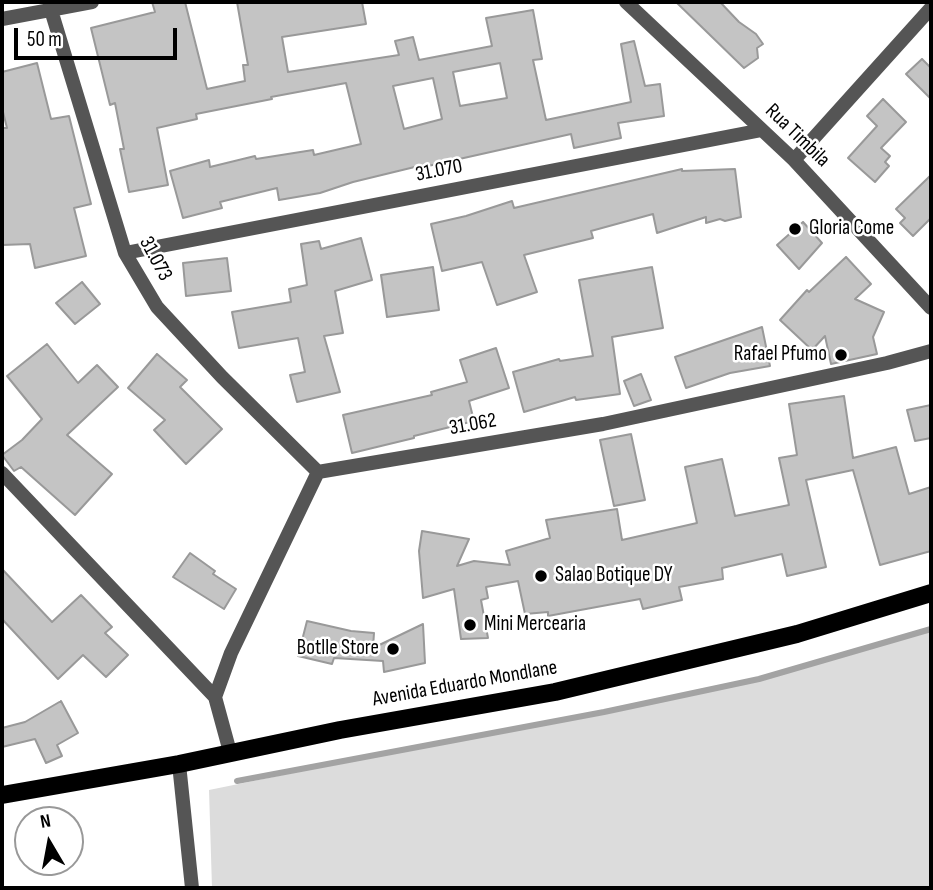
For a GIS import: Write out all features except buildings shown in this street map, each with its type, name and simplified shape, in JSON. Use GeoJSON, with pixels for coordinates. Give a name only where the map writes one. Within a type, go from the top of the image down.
{"type":"FeatureCollection","features":[{"type":"Feature","properties":{"kind":"main road","name":"Avenida Eduardo Mondlane"},"geometry":{"type":"LineString","coordinates":[[2,795],[555,692],[797,634],[931,593]]}},
{"type":"Feature","properties":{"kind":"street"},"geometry":{"type":"LineString","coordinates":[[2,19],[92,2]]}},
{"type":"Feature","properties":{"kind":"street","name":"Rua Timbila"},"geometry":{"type":"LineString","coordinates":[[626,2],[794,160],[931,308]]}},
{"type":"Feature","properties":{"kind":"street"},"geometry":{"type":"LineString","coordinates":[[794,160],[931,8]]}},
{"type":"Feature","properties":{"kind":"street","name":"31.073"},"geometry":{"type":"LineString","coordinates":[[51,10],[125,253],[157,307],[222,377],[318,472]]}},
{"type":"Feature","properties":{"kind":"street","name":"31.070"},"geometry":{"type":"LineString","coordinates":[[125,253],[762,130]]}},
{"type":"Feature","properties":{"kind":"street","name":"31.062"},"geometry":{"type":"LineString","coordinates":[[318,472],[603,424],[887,363],[931,351]]}},
{"type":"Feature","properties":{"kind":"street"},"geometry":{"type":"LineString","coordinates":[[215,697],[231,653],[318,472]]}},
{"type":"Feature","properties":{"kind":"street"},"geometry":{"type":"LineString","coordinates":[[2,473],[215,697],[230,752]]}},
{"type":"Feature","properties":{"kind":"street"},"geometry":{"type":"LineString","coordinates":[[179,764],[192,888]]}},
{"type":"Feature","properties":{"kind":"shaded area"},"geometry":{"type":"Polygon","coordinates":[[[931,629],[931,888],[212,888],[209,790],[755,679],[931,629]]]}},
{"type":"Feature","properties":{"kind":"waterway"},"geometry":{"type":"LineString","coordinates":[[237,781],[604,712],[759,679],[931,629]]}},
{"type":"Feature","properties":{"kind":"place","name":"Gloria Come"},"geometry":{"type":"Point","coordinates":[795,229]}},
{"type":"Feature","properties":{"kind":"place","name":"Rafael Pfumo"},"geometry":{"type":"Point","coordinates":[841,355]}},
{"type":"Feature","properties":{"kind":"place","name":"Salao Botique DY"},"geometry":{"type":"Point","coordinates":[541,576]}},
{"type":"Feature","properties":{"kind":"place","name":"Mini Mercearia"},"geometry":{"type":"Point","coordinates":[470,625]}},
{"type":"Feature","properties":{"kind":"place","name":"Botlle Store"},"geometry":{"type":"Point","coordinates":[393,649]}}]}
